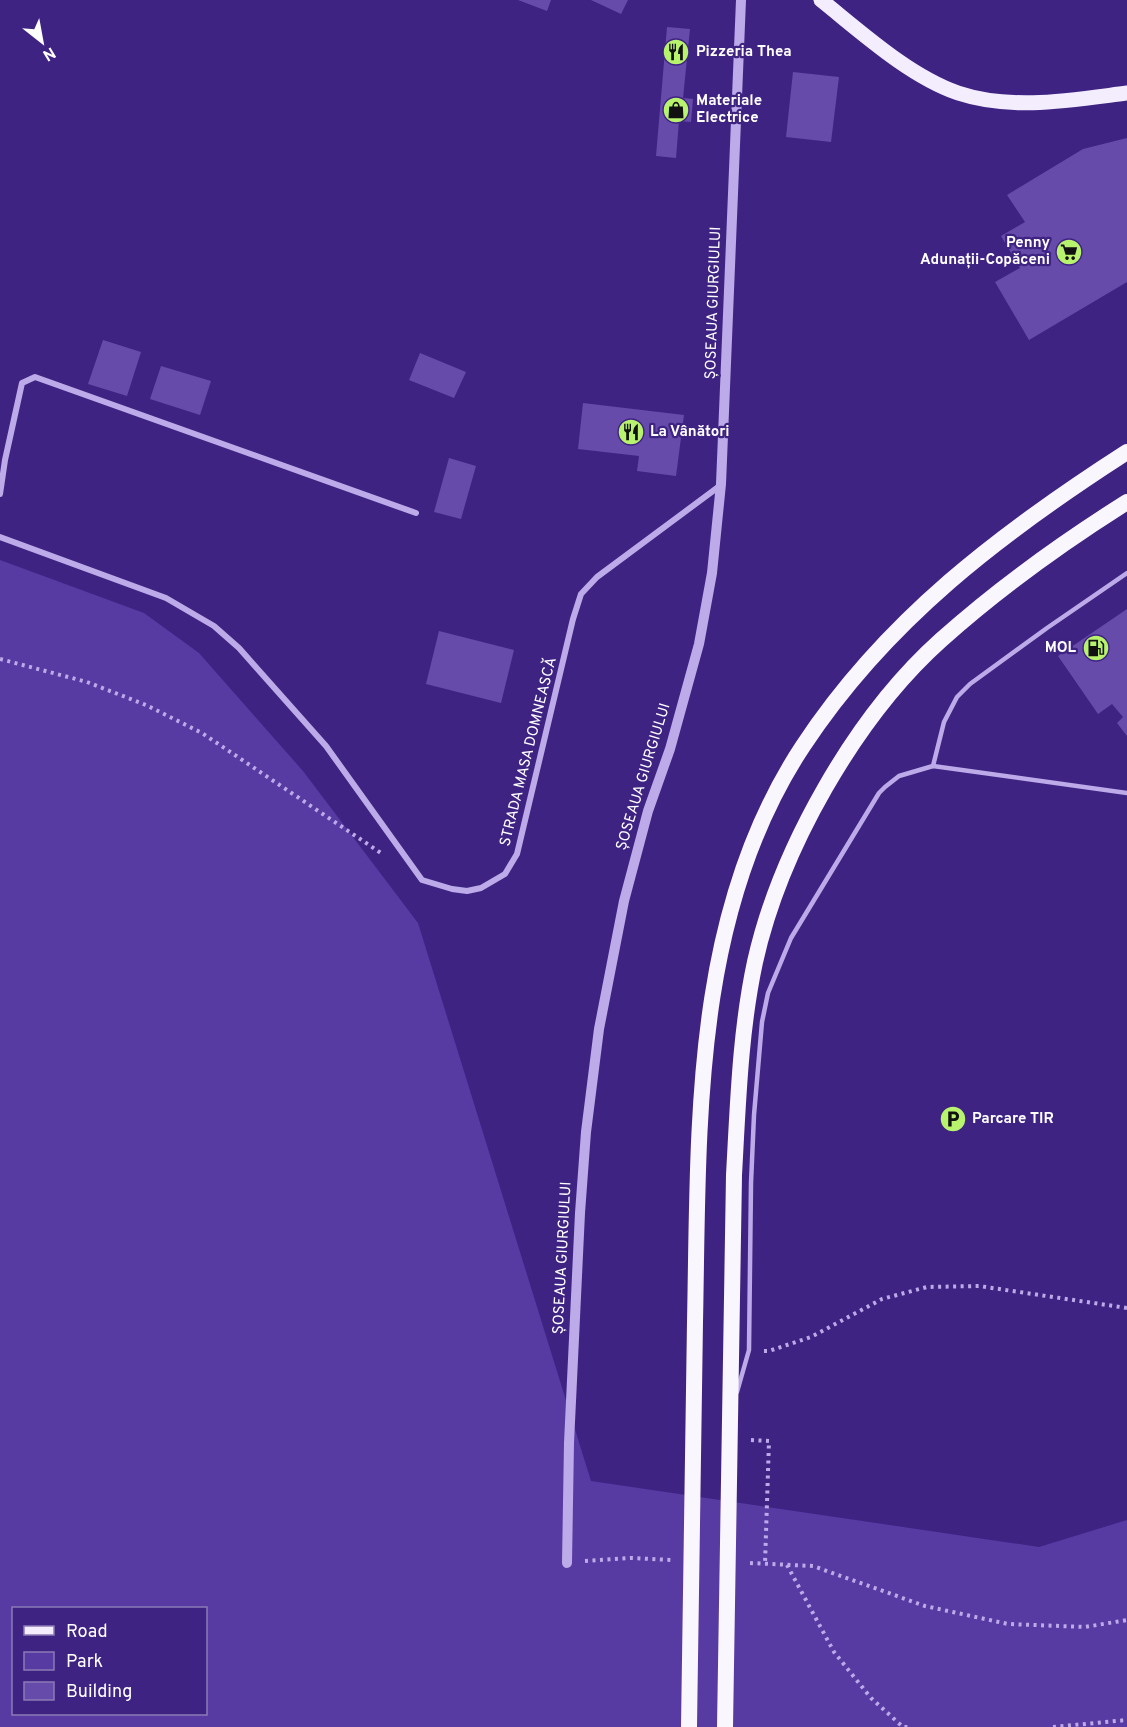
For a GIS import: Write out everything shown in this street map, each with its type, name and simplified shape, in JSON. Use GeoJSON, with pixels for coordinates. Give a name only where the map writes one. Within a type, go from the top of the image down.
{"type":"FeatureCollection","features":[{"type":"Feature","properties":{"kind":"highway"},"geometry":{"type":"LineString","coordinates":[[689,1727],[698,1182],[710,1010],[724,933],[736,886],[770,806],[801,749],[839,695],[882,645],[930,597],[986,550],[1126,452]]}},
{"type":"Feature","properties":{"kind":"highway"},"geometry":{"type":"LineString","coordinates":[[725,1727],[734,1175],[738,1086],[747,1001],[764,929],[778,887],[824,789],[858,736],[899,684],[940,641],[984,604],[1030,568],[1127,502]]}},
{"type":"Feature","properties":{"kind":"main road"},"geometry":{"type":"LineString","coordinates":[[821,0],[914,70],[958,93],[1011,102],[1041,102],[1127,93]]}},
{"type":"Feature","properties":{"kind":"street","name":"ȘOSEAUA GIURGIULUI"},"geometry":{"type":"LineString","coordinates":[[567,1563],[569,1443],[580,1213],[586,1132],[599,1029],[624,901],[648,811],[670,748],[699,644],[712,573],[721,484],[741,0]]}},
{"type":"Feature","properties":{"kind":"street"},"geometry":{"type":"LineString","coordinates":[[0,494],[22,383],[35,377],[416,513]]}},
{"type":"Feature","properties":{"kind":"street","name":"STRADA MASA DOMNEASCĂ"},"geometry":{"type":"LineString","coordinates":[[0,537],[166,598],[214,626],[239,648],[326,746],[422,880],[467,891],[481,888],[497,880],[510,867],[518,854],[573,619],[581,594],[597,578],[721,484]]}},
{"type":"Feature","properties":{"kind":"lane"},"geometry":{"type":"LineString","coordinates":[[933,766],[944,722],[957,697],[964,690],[994,666],[1127,573]]}},
{"type":"Feature","properties":{"kind":"lane"},"geometry":{"type":"LineString","coordinates":[[730,1420],[748,1350],[754,1115],[762,1022],[768,993],[791,938],[879,793],[899,776],[933,766],[1127,793]]}},
{"type":"Feature","properties":{"kind":"path"},"geometry":{"type":"LineString","coordinates":[[0,659],[87,682],[146,705],[202,733],[383,855]]}},
{"type":"Feature","properties":{"kind":"path"},"geometry":{"type":"LineString","coordinates":[[748,1350],[770,1351],[811,1337],[882,1299],[927,1287],[979,1286],[1127,1308]]}},
{"type":"Feature","properties":{"kind":"path"},"geometry":{"type":"LineString","coordinates":[[729,1439],[769,1441],[765,1564]]}},
{"type":"Feature","properties":{"kind":"path"},"geometry":{"type":"LineString","coordinates":[[786,1564],[834,1652],[871,1698],[903,1727],[909,1727]]}},
{"type":"Feature","properties":{"kind":"path"},"geometry":{"type":"LineString","coordinates":[[813,1566],[926,1606],[1008,1624],[1085,1627],[1127,1620]]}},
{"type":"Feature","properties":{"kind":"path"},"geometry":{"type":"LineString","coordinates":[[1053,1727],[1127,1720]]}},
{"type":"Feature","properties":{"kind":"green space"},"geometry":{"type":"Polygon","coordinates":[[[0,560],[144,613],[199,653],[303,771],[418,923],[591,1481],[1039,1547],[1127,1520],[1127,1727],[0,1727],[0,560]]]}},
{"type":"Feature","properties":{"kind":"building"},"geometry":{"type":"Polygon","coordinates":[[[518,0],[551,0],[547,11],[518,0]]]}},
{"type":"Feature","properties":{"kind":"building"},"geometry":{"type":"Polygon","coordinates":[[[591,0],[628,0],[621,14],[591,0]]]}},
{"type":"Feature","properties":{"kind":"building","name":"Materiale Electrice"},"geometry":{"type":"Polygon","coordinates":[[[667,27],[690,29],[683,98],[693,99],[691,122],[679,121],[676,158],[656,156],[667,27]]]}},
{"type":"Feature","properties":{"kind":"building"},"geometry":{"type":"Polygon","coordinates":[[[793,72],[839,77],[831,142],[786,137],[793,72]]]}},
{"type":"Feature","properties":{"kind":"building","name":"Penny Adunații-Copăceni"},"geometry":{"type":"Polygon","coordinates":[[[1127,138],[1127,282],[1029,340],[995,282],[1020,268],[1001,236],[1025,222],[1007,195],[1083,149],[1127,138]]]}},
{"type":"Feature","properties":{"kind":"building"},"geometry":{"type":"Polygon","coordinates":[[[103,340],[141,352],[127,396],[88,384],[103,340]]]}},
{"type":"Feature","properties":{"kind":"building"},"geometry":{"type":"Polygon","coordinates":[[[420,353],[466,372],[454,398],[409,380],[420,353]]]}},
{"type":"Feature","properties":{"kind":"building"},"geometry":{"type":"Polygon","coordinates":[[[161,366],[211,381],[200,415],[150,399],[161,366]]]}},
{"type":"Feature","properties":{"kind":"building","name":"La Vânători"},"geometry":{"type":"Polygon","coordinates":[[[583,403],[684,415],[676,476],[637,471],[639,456],[578,449],[583,403]]]}},
{"type":"Feature","properties":{"kind":"building"},"geometry":{"type":"Polygon","coordinates":[[[449,458],[476,466],[461,519],[434,512],[449,458]]]}},
{"type":"Feature","properties":{"kind":"building"},"geometry":{"type":"Polygon","coordinates":[[[1127,609],[1127,736],[1117,723],[1123,717],[1112,704],[1098,714],[1058,656],[1127,609]]]}},
{"type":"Feature","properties":{"kind":"building"},"geometry":{"type":"Polygon","coordinates":[[[439,631],[514,650],[501,703],[426,684],[439,631]]]}},
{"type":"Feature","properties":{"kind":"place","name":"Pizzeria Thea"},"geometry":{"type":"Point","coordinates":[676,52]}},
{"type":"Feature","properties":{"kind":"place","name":"Materiale Electrice"},"geometry":{"type":"Point","coordinates":[676,110]}},
{"type":"Feature","properties":{"kind":"place","name":"Penny Adunații-Copăceni"},"geometry":{"type":"Point","coordinates":[1069,252]}},
{"type":"Feature","properties":{"kind":"place","name":"La Vânători"},"geometry":{"type":"Point","coordinates":[631,432]}},
{"type":"Feature","properties":{"kind":"place","name":"MOL"},"geometry":{"type":"Point","coordinates":[1096,648]}},
{"type":"Feature","properties":{"kind":"place","name":"Parcare TIR"},"geometry":{"type":"Point","coordinates":[953,1119]}}]}
